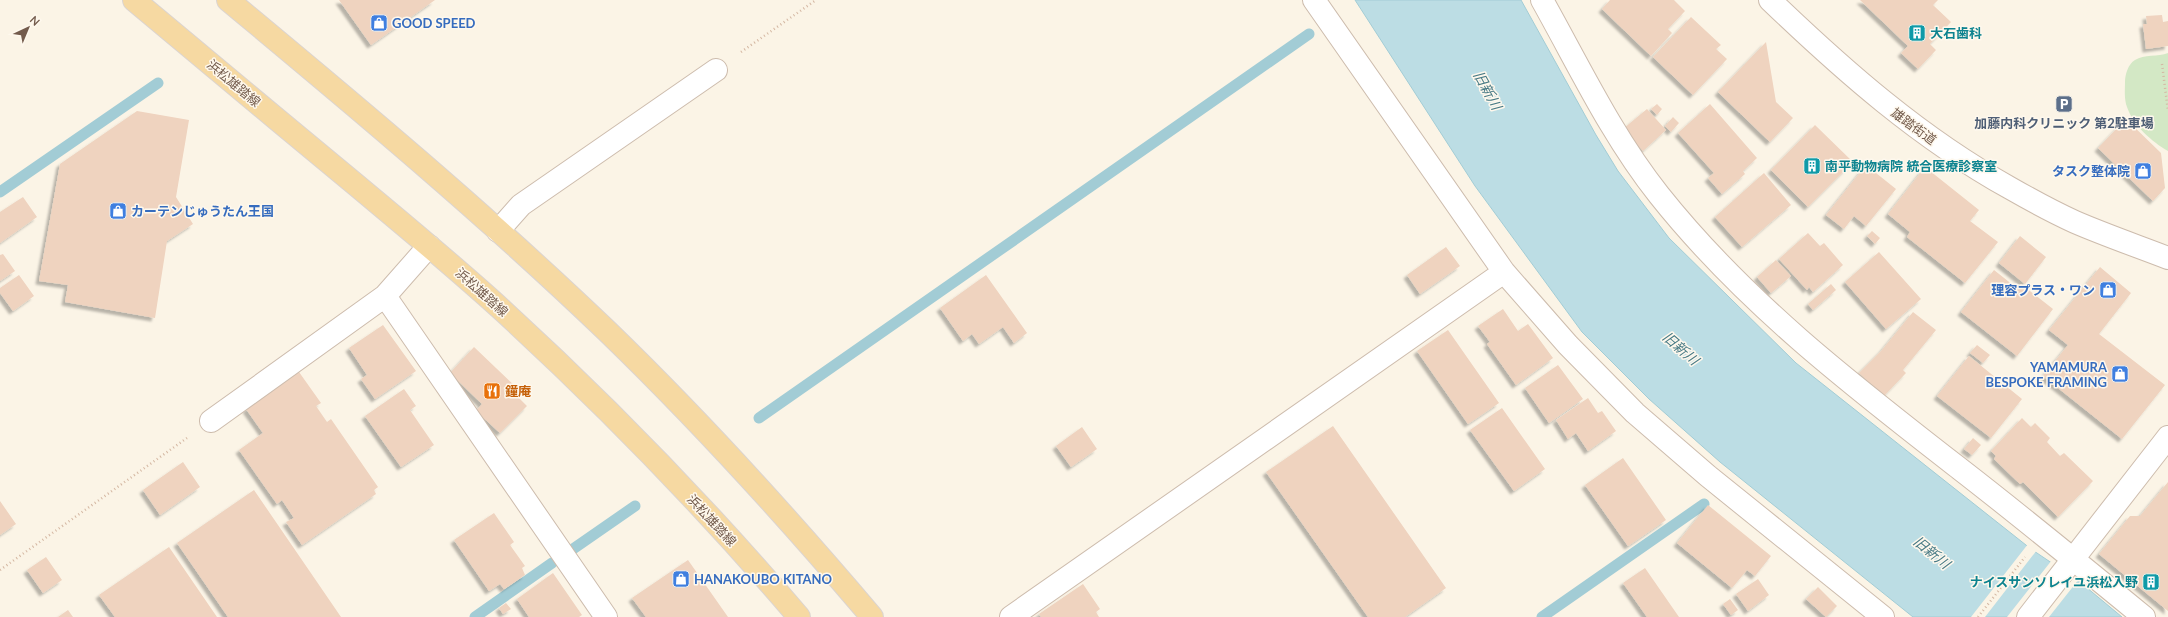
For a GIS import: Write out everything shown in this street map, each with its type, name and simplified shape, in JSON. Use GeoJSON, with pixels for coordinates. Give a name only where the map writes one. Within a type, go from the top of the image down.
{"type":"FeatureCollection","features":[{"type":"Feature","properties":{"kind":"main road","name":"浜松雄踏線"},"geometry":{"type":"LineString","coordinates":[[134,0],[429,246],[500,308],[613,416],[721,528],[799,617]]}},
{"type":"Feature","properties":{"kind":"main road"},"geometry":{"type":"LineString","coordinates":[[228,0],[498,231],[607,331],[717,442],[791,523],[872,617]]}},
{"type":"Feature","properties":{"kind":"street"},"geometry":{"type":"LineString","coordinates":[[1314,0],[1504,272],[1568,345],[1635,413],[1708,476],[1883,617]]}},
{"type":"Feature","properties":{"kind":"street"},"geometry":{"type":"LineString","coordinates":[[1542,0],[1612,126],[1642,171],[1684,225],[1764,307],[1808,349],[2072,562],[2144,617]]}},
{"type":"Feature","properties":{"kind":"street","name":"雄踏街道"},"geometry":{"type":"LineString","coordinates":[[1770,0],[1839,65],[1875,96],[1951,152],[1991,177],[2074,222],[2168,258]]}},
{"type":"Feature","properties":{"kind":"street"},"geometry":{"type":"LineString","coordinates":[[498,231],[522,205],[716,70]]}},
{"type":"Feature","properties":{"kind":"street"},"geometry":{"type":"LineString","coordinates":[[211,421],[385,296],[429,246]]}},
{"type":"Feature","properties":{"kind":"street"},"geometry":{"type":"LineString","coordinates":[[1011,617],[1504,272]]}},
{"type":"Feature","properties":{"kind":"street"},"geometry":{"type":"LineString","coordinates":[[385,296],[606,617]]}},
{"type":"Feature","properties":{"kind":"street"},"geometry":{"type":"LineString","coordinates":[[2028,617],[2168,437]]}},
{"type":"Feature","properties":{"kind":"path"},"geometry":{"type":"LineString","coordinates":[[716,70],[816,0]]}},
{"type":"Feature","properties":{"kind":"path"},"geometry":{"type":"LineString","coordinates":[[2162,64],[2168,111]]}},
{"type":"Feature","properties":{"kind":"path"},"geometry":{"type":"LineString","coordinates":[[0,570],[211,421]]}},
{"type":"Feature","properties":{"kind":"path"},"geometry":{"type":"LineString","coordinates":[[1978,617],[2029,552]]}},
{"type":"Feature","properties":{"kind":"green space"},"geometry":{"type":"Polygon","coordinates":[[[2168,53],[2168,151],[2150,138],[2138,126],[2130,114],[2125,98],[2125,79],[2129,67],[2139,58],[2168,53]]]}},
{"type":"Feature","properties":{"kind":"water","name":"旧新川"},"geometry":{"type":"Polygon","coordinates":[[[1355,0],[1521,0],[1596,135],[1618,171],[1669,238],[1796,363],[2031,549],[2080,582],[2122,617],[1913,617],[1720,462],[1649,399],[1582,332],[1475,186],[1355,0]]]}},
{"type":"Feature","properties":{"kind":"pier"},"geometry":{"type":"Polygon","coordinates":[[[2028,544],[2037,550],[1985,617],[1971,617],[2028,544]]]}},
{"type":"Feature","properties":{"kind":"pier"},"geometry":{"type":"Polygon","coordinates":[[[2052,560],[2079,579],[2049,617],[2007,617],[2052,560]]]}},
{"type":"Feature","properties":{"kind":"building","name":"GOOD SPEED"},"geometry":{"type":"Polygon","coordinates":[[[339,0],[435,0],[371,45],[339,0]]]}},
{"type":"Feature","properties":{"kind":"building"},"geometry":{"type":"Polygon","coordinates":[[[1610,0],[1674,0],[1685,11],[1668,29],[1672,33],[1651,56],[1602,9],[1610,0]]]}},
{"type":"Feature","properties":{"kind":"building","name":"大石歯科"},"geometry":{"type":"Polygon","coordinates":[[[1860,0],[1938,0],[1933,5],[1951,22],[1930,44],[1936,50],[1918,69],[1901,53],[1908,46],[1860,0]]]}},
{"type":"Feature","properties":{"kind":"building"},"geometry":{"type":"Polygon","coordinates":[[[2162,15],[2163,22],[2168,21],[2168,46],[2146,49],[2143,24],[2147,24],[2146,16],[2162,15]]]}},
{"type":"Feature","properties":{"kind":"building"},"geometry":{"type":"Polygon","coordinates":[[[1691,17],[1721,45],[1716,49],[1727,59],[1693,95],[1653,57],[1691,17]]]}},
{"type":"Feature","properties":{"kind":"building"},"geometry":{"type":"Polygon","coordinates":[[[1766,42],[1776,102],[1793,118],[1770,142],[1718,92],[1766,42]]]}},
{"type":"Feature","properties":{"kind":"building"},"geometry":{"type":"Polygon","coordinates":[[[1657,104],[1662,109],[1657,115],[1651,109],[1657,104]]]}},
{"type":"Feature","properties":{"kind":"building"},"geometry":{"type":"Polygon","coordinates":[[[1710,104],[1757,158],[1743,171],[1745,174],[1722,194],[1708,178],[1714,173],[1678,133],[1710,104]]]}},
{"type":"Feature","properties":{"kind":"building"},"geometry":{"type":"Polygon","coordinates":[[[1647,109],[1666,130],[1643,151],[1623,129],[1647,109]]]}},
{"type":"Feature","properties":{"kind":"building","name":"カーテンじゅうたん王国"},"geometry":{"type":"Polygon","coordinates":[[[137,111],[189,120],[176,197],[193,224],[167,241],[155,318],[65,302],[68,285],[39,281],[60,164],[137,111]]]}},
{"type":"Feature","properties":{"kind":"building"},"geometry":{"type":"Polygon","coordinates":[[[1673,117],[1679,123],[1671,132],[1665,126],[1673,117]]]}},
{"type":"Feature","properties":{"kind":"building","name":"タスク整体院"},"geometry":{"type":"Polygon","coordinates":[[[2126,119],[2161,153],[2165,188],[2153,201],[2098,148],[2126,119]]]}},
{"type":"Feature","properties":{"kind":"building","name":"南平動物病院 統合医療診察室"},"geometry":{"type":"Polygon","coordinates":[[[1815,125],[1853,162],[1808,207],[1771,170],[1815,125]]]}},
{"type":"Feature","properties":{"kind":"building"},"geometry":{"type":"Polygon","coordinates":[[[1866,165],[1896,189],[1866,226],[1854,216],[1844,229],[1826,215],[1866,165]]]}},
{"type":"Feature","properties":{"kind":"building"},"geometry":{"type":"Polygon","coordinates":[[[1925,167],[1979,210],[1970,221],[1998,242],[1965,283],[1907,237],[1910,232],[1888,214],[1925,167]]]}},
{"type":"Feature","properties":{"kind":"building"},"geometry":{"type":"Polygon","coordinates":[[[1764,173],[1791,205],[1742,247],[1715,217],[1764,173]]]}},
{"type":"Feature","properties":{"kind":"building"},"geometry":{"type":"Polygon","coordinates":[[[23,197],[37,217],[0,243],[0,212],[23,197]]]}},
{"type":"Feature","properties":{"kind":"building"},"geometry":{"type":"Polygon","coordinates":[[[1872,231],[1880,238],[1875,244],[1867,236],[1872,231]]]}},
{"type":"Feature","properties":{"kind":"building"},"geometry":{"type":"Polygon","coordinates":[[[1808,233],[1820,246],[1824,243],[1843,265],[1813,292],[1809,287],[1807,290],[1779,259],[1808,233]]]}},
{"type":"Feature","properties":{"kind":"building"},"geometry":{"type":"Polygon","coordinates":[[[2020,236],[2046,257],[2025,284],[1999,263],[2020,236]]]}},
{"type":"Feature","properties":{"kind":"building"},"geometry":{"type":"Polygon","coordinates":[[[1446,247],[1460,266],[1420,294],[1407,275],[1446,247]]]}},
{"type":"Feature","properties":{"kind":"building"},"geometry":{"type":"Polygon","coordinates":[[[1879,252],[1921,299],[1886,329],[1845,282],[1879,252]]]}},
{"type":"Feature","properties":{"kind":"building"},"geometry":{"type":"Polygon","coordinates":[[[3,254],[15,271],[0,281],[0,255],[3,254]]]}},
{"type":"Feature","properties":{"kind":"building"},"geometry":{"type":"Polygon","coordinates":[[[1776,260],[1791,276],[1771,293],[1757,277],[1776,260]]]}},
{"type":"Feature","properties":{"kind":"building"},"geometry":{"type":"Polygon","coordinates":[[[2100,267],[2131,293],[2099,334],[2165,385],[2122,439],[2043,376],[2068,345],[2049,330],[2100,267]]]}},
{"type":"Feature","properties":{"kind":"building"},"geometry":{"type":"Polygon","coordinates":[[[1994,270],[2018,289],[2021,284],[2053,309],[2017,356],[1961,312],[1994,270]]]}},
{"type":"Feature","properties":{"kind":"building"},"geometry":{"type":"Polygon","coordinates":[[[19,275],[34,296],[13,311],[0,293],[0,288],[19,275]]]}},
{"type":"Feature","properties":{"kind":"building"},"geometry":{"type":"Polygon","coordinates":[[[986,275],[1027,333],[1014,343],[1003,327],[979,344],[972,334],[963,341],[940,308],[986,275]]]}},
{"type":"Feature","properties":{"kind":"building"},"geometry":{"type":"Polygon","coordinates":[[[1831,284],[1836,290],[1813,310],[1808,304],[1831,284]]]}},
{"type":"Feature","properties":{"kind":"building"},"geometry":{"type":"Polygon","coordinates":[[[1503,309],[1518,331],[1528,324],[1553,358],[1516,385],[1487,344],[1490,342],[1478,326],[1503,309]]]}},
{"type":"Feature","properties":{"kind":"building"},"geometry":{"type":"Polygon","coordinates":[[[1913,312],[1936,330],[1903,370],[1906,373],[1884,396],[1859,373],[1882,350],[1913,312]]]}},
{"type":"Feature","properties":{"kind":"building"},"geometry":{"type":"Polygon","coordinates":[[[383,325],[416,371],[375,399],[361,379],[367,375],[349,348],[383,325]]]}},
{"type":"Feature","properties":{"kind":"building"},"geometry":{"type":"Polygon","coordinates":[[[1448,330],[1499,403],[1468,424],[1417,351],[1448,330]]]}},
{"type":"Feature","properties":{"kind":"building"},"geometry":{"type":"Polygon","coordinates":[[[1977,345],[1990,355],[1983,363],[1970,353],[1977,345]]]}},
{"type":"Feature","properties":{"kind":"building","name":"鐘庵"},"geometry":{"type":"Polygon","coordinates":[[[474,347],[518,389],[514,393],[527,406],[500,433],[476,411],[482,404],[450,373],[474,347]]]}},
{"type":"Feature","properties":{"kind":"building"},"geometry":{"type":"Polygon","coordinates":[[[1969,356],[2022,399],[1991,438],[1937,396],[1969,356]]]}},
{"type":"Feature","properties":{"kind":"building"},"geometry":{"type":"Polygon","coordinates":[[[1558,365],[1583,399],[1549,423],[1525,388],[1558,365]]]}},
{"type":"Feature","properties":{"kind":"building"},"geometry":{"type":"Polygon","coordinates":[[[299,372],[321,403],[316,406],[327,422],[331,419],[378,487],[374,490],[376,494],[302,545],[286,522],[294,518],[282,500],[277,504],[239,450],[263,433],[246,409],[299,372]]]}},
{"type":"Feature","properties":{"kind":"building"},"geometry":{"type":"Polygon","coordinates":[[[404,389],[416,406],[410,410],[434,445],[401,467],[365,416],[404,389]]]}},
{"type":"Feature","properties":{"kind":"building"},"geometry":{"type":"Polygon","coordinates":[[[1588,398],[1598,413],[1602,411],[1616,431],[1588,451],[1576,433],[1568,439],[1556,420],[1588,398]]]}},
{"type":"Feature","properties":{"kind":"building"},"geometry":{"type":"Polygon","coordinates":[[[1502,408],[1545,469],[1514,491],[1470,430],[1502,408]]]}},
{"type":"Feature","properties":{"kind":"building"},"geometry":{"type":"Polygon","coordinates":[[[2022,418],[2031,427],[2035,423],[2050,438],[2047,442],[2060,456],[2064,453],[2093,481],[2058,517],[2023,482],[2020,484],[1994,459],[1996,456],[1991,451],[2022,418]]]}},
{"type":"Feature","properties":{"kind":"building"},"geometry":{"type":"Polygon","coordinates":[[[1333,426],[1446,588],[1405,617],[1368,617],[1266,472],[1333,426]]]}},
{"type":"Feature","properties":{"kind":"building"},"geometry":{"type":"Polygon","coordinates":[[[1082,427],[1097,449],[1071,467],[1056,446],[1082,427]]]}},
{"type":"Feature","properties":{"kind":"building"},"geometry":{"type":"Polygon","coordinates":[[[1973,438],[1981,445],[1972,455],[1964,449],[1973,438]]]}},
{"type":"Feature","properties":{"kind":"building"},"geometry":{"type":"Polygon","coordinates":[[[1623,458],[1666,520],[1628,546],[1585,485],[1623,458]]]}},
{"type":"Feature","properties":{"kind":"building"},"geometry":{"type":"Polygon","coordinates":[[[183,462],[200,487],[160,515],[143,490],[183,462]]]}},
{"type":"Feature","properties":{"kind":"building","name":"ナイスサンソレイユ浜松入野"},"geometry":{"type":"Polygon","coordinates":[[[2168,482],[2168,611],[2099,554],[2130,516],[2140,516],[2168,482]]]}},
{"type":"Feature","properties":{"kind":"building"},"geometry":{"type":"Polygon","coordinates":[[[254,490],[341,617],[228,617],[177,543],[254,490]]]}},
{"type":"Feature","properties":{"kind":"building"},"geometry":{"type":"Polygon","coordinates":[[[0,501],[16,524],[0,535],[0,501]]]}},
{"type":"Feature","properties":{"kind":"building"},"geometry":{"type":"Polygon","coordinates":[[[1708,505],[1771,556],[1755,576],[1747,570],[1732,588],[1677,543],[1708,505]]]}},
{"type":"Feature","properties":{"kind":"building"},"geometry":{"type":"Polygon","coordinates":[[[494,513],[514,542],[510,545],[525,566],[522,568],[525,575],[504,589],[500,584],[489,591],[454,540],[494,513]]]}},
{"type":"Feature","properties":{"kind":"building"},"geometry":{"type":"Polygon","coordinates":[[[169,547],[217,617],[115,617],[99,595],[169,547]]]}},
{"type":"Feature","properties":{"kind":"building"},"geometry":{"type":"Polygon","coordinates":[[[46,557],[62,580],[43,593],[27,570],[46,557]]]}},
{"type":"Feature","properties":{"kind":"building","name":"HANAKOUBO KITANO"},"geometry":{"type":"Polygon","coordinates":[[[688,560],[728,617],[646,617],[632,598],[688,560]]]}},
{"type":"Feature","properties":{"kind":"building"},"geometry":{"type":"Polygon","coordinates":[[[1645,568],[1679,617],[1647,617],[1623,583],[1645,568]]]}},
{"type":"Feature","properties":{"kind":"building"},"geometry":{"type":"Polygon","coordinates":[[[553,573],[582,615],[579,617],[529,617],[517,599],[553,573]]]}},
{"type":"Feature","properties":{"kind":"building"},"geometry":{"type":"Polygon","coordinates":[[[1758,579],[1769,595],[1748,611],[1736,594],[1758,579]]]}},
{"type":"Feature","properties":{"kind":"building"},"geometry":{"type":"Polygon","coordinates":[[[1083,584],[1100,609],[1096,612],[1099,617],[1041,617],[1039,614],[1083,584]]]}},
{"type":"Feature","properties":{"kind":"building"},"geometry":{"type":"Polygon","coordinates":[[[1818,587],[1837,606],[1826,617],[1806,599],[1818,587]]]}},
{"type":"Feature","properties":{"kind":"building"},"geometry":{"type":"Polygon","coordinates":[[[1730,599],[1738,610],[1731,615],[1723,604],[1730,599]]]}},
{"type":"Feature","properties":{"kind":"building"},"geometry":{"type":"Polygon","coordinates":[[[506,603],[511,609],[503,614],[499,608],[506,603]]]}},
{"type":"Feature","properties":{"kind":"building"},"geometry":{"type":"Polygon","coordinates":[[[68,610],[73,617],[58,617],[68,610]]]}},
{"type":"Feature","properties":{"kind":"waterway"},"geometry":{"type":"LineString","coordinates":[[759,418],[1309,34]]}},
{"type":"Feature","properties":{"kind":"waterway"},"geometry":{"type":"LineString","coordinates":[[0,192],[158,83]]}},
{"type":"Feature","properties":{"kind":"waterway"},"geometry":{"type":"LineString","coordinates":[[1542,617],[1704,504]]}},
{"type":"Feature","properties":{"kind":"waterway"},"geometry":{"type":"LineString","coordinates":[[573,549],[635,506]]}},
{"type":"Feature","properties":{"kind":"waterway"},"geometry":{"type":"LineString","coordinates":[[475,617],[552,563]]}},
{"type":"Feature","properties":{"kind":"place","name":"GOOD SPEED"},"geometry":{"type":"Point","coordinates":[379,23]}},
{"type":"Feature","properties":{"kind":"place","name":"大石歯科"},"geometry":{"type":"Point","coordinates":[1917,33]}},
{"type":"Feature","properties":{"kind":"place","name":"加藤内科クリニック 第2駐車場"},"geometry":{"type":"Point","coordinates":[2064,104]}},
{"type":"Feature","properties":{"kind":"place","name":"南平動物病院 統合医療診察室"},"geometry":{"type":"Point","coordinates":[1812,166]}},
{"type":"Feature","properties":{"kind":"place","name":"タスク整体院"},"geometry":{"type":"Point","coordinates":[2143,171]}},
{"type":"Feature","properties":{"kind":"place","name":"カーテンじゅうたん王国"},"geometry":{"type":"Point","coordinates":[118,211]}},
{"type":"Feature","properties":{"kind":"place","name":"理容プラス・ワン"},"geometry":{"type":"Point","coordinates":[2108,290]}},
{"type":"Feature","properties":{"kind":"place","name":"YAMAMURA BESPOKE FRAMING"},"geometry":{"type":"Point","coordinates":[2120,374]}},
{"type":"Feature","properties":{"kind":"place","name":"鐘庵"},"geometry":{"type":"Point","coordinates":[492,391]}},
{"type":"Feature","properties":{"kind":"place","name":"HANAKOUBO KITANO"},"geometry":{"type":"Point","coordinates":[681,579]}},
{"type":"Feature","properties":{"kind":"place","name":"ナイスサンソレイユ浜松入野"},"geometry":{"type":"Point","coordinates":[2151,582]}}]}
